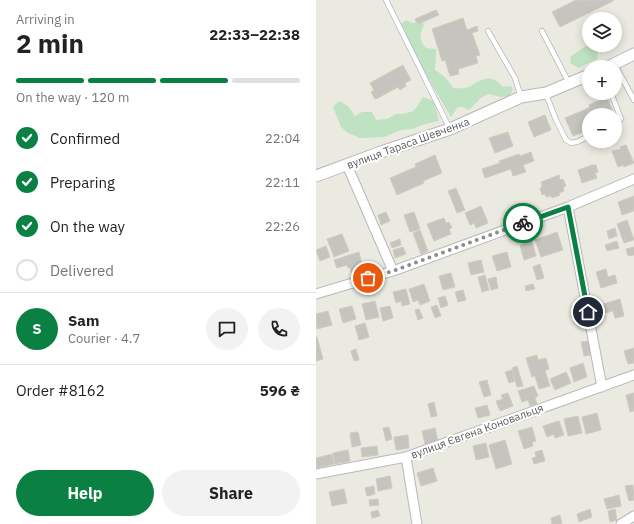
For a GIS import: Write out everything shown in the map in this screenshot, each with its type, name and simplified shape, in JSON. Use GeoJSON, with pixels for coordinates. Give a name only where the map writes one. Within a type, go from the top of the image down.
{"type":"FeatureCollection","features":[{"type":"Feature","properties":{"kind":"street"},"geometry":{"type":"LineString","coordinates":[[621,60],[634,54]]}},
{"type":"Feature","properties":{"kind":"street","name":"вулиця Тараса Шевченка"},"geometry":{"type":"LineString","coordinates":[[316,176],[450,129],[521,97],[546,93],[582,78]]}},
{"type":"Feature","properties":{"kind":"street"},"geometry":{"type":"LineString","coordinates":[[347,165],[393,271]]}},
{"type":"Feature","properties":{"kind":"street"},"geometry":{"type":"LineString","coordinates":[[316,294],[393,271],[568,207],[634,179]]}},
{"type":"Feature","properties":{"kind":"street"},"geometry":{"type":"LineString","coordinates":[[568,207],[602,387]]}},
{"type":"Feature","properties":{"kind":"street","name":"вулиця Євгена Коновальця"},"geometry":{"type":"LineString","coordinates":[[316,474],[406,457],[634,375]]}},
{"type":"Feature","properties":{"kind":"street"},"geometry":{"type":"LineString","coordinates":[[406,457],[417,524]]}},
{"type":"Feature","properties":{"kind":"street"},"geometry":{"type":"LineString","coordinates":[[621,524],[634,516]]}},
{"type":"Feature","properties":{"kind":"lane"},"geometry":{"type":"LineString","coordinates":[[386,0],[450,129]]}},
{"type":"Feature","properties":{"kind":"lane"},"geometry":{"type":"LineString","coordinates":[[488,31],[515,78],[521,97]]}},
{"type":"Feature","properties":{"kind":"lane"},"geometry":{"type":"LineString","coordinates":[[542,31],[569,83]]}},
{"type":"Feature","properties":{"kind":"lane"},"geometry":{"type":"LineString","coordinates":[[622,80],[633,94],[634,100]]}},
{"type":"Feature","properties":{"kind":"lane"},"geometry":{"type":"LineString","coordinates":[[546,93],[556,120],[566,140],[571,144],[582,140]]}},
{"type":"Feature","properties":{"kind":"green space"},"geometry":{"type":"Polygon","coordinates":[[[406,20],[412,23],[420,21],[424,24],[421,34],[422,42],[426,48],[436,49],[435,70],[449,82],[453,88],[467,88],[481,80],[492,79],[503,87],[511,86],[513,89],[510,96],[500,97],[489,94],[480,98],[469,110],[463,107],[458,107],[451,117],[412,49],[401,24],[406,20]]]}},
{"type":"Feature","properties":{"kind":"green space"},"geometry":{"type":"Polygon","coordinates":[[[582,49],[582,52],[598,52],[597,59],[582,60],[582,66],[578,68],[570,63],[571,56],[582,49]]]}},
{"type":"Feature","properties":{"kind":"green space"},"geometry":{"type":"Polygon","coordinates":[[[423,97],[434,101],[439,121],[413,129],[401,130],[384,137],[360,138],[348,133],[341,127],[333,107],[339,101],[348,106],[355,116],[362,112],[372,112],[376,120],[387,119],[396,114],[411,112],[416,108],[423,97]]]}},
{"type":"Feature","properties":{"kind":"building"},"geometry":{"type":"Polygon","coordinates":[[[576,0],[613,0],[591,12],[582,12],[582,16],[560,27],[552,12],[576,0]]]}},
{"type":"Feature","properties":{"kind":"building"},"geometry":{"type":"Polygon","coordinates":[[[436,10],[439,15],[418,24],[415,19],[436,10]]]}},
{"type":"Feature","properties":{"kind":"building"},"geometry":{"type":"Polygon","coordinates":[[[463,18],[467,30],[477,26],[478,31],[472,33],[480,55],[476,56],[478,63],[458,69],[459,74],[450,76],[445,60],[442,61],[432,29],[463,18]]]}},
{"type":"Feature","properties":{"kind":"building"},"geometry":{"type":"Polygon","coordinates":[[[403,65],[411,80],[405,83],[406,86],[400,90],[398,87],[375,99],[371,92],[374,90],[370,83],[403,65]]]}},
{"type":"Feature","properties":{"kind":"building"},"geometry":{"type":"Polygon","coordinates":[[[600,100],[608,100],[611,108],[588,108],[590,107],[589,105],[600,100]]]}},
{"type":"Feature","properties":{"kind":"building"},"geometry":{"type":"Polygon","coordinates":[[[582,111],[582,133],[573,136],[565,118],[582,111]]]}},
{"type":"Feature","properties":{"kind":"building"},"geometry":{"type":"Polygon","coordinates":[[[545,115],[551,130],[534,137],[528,122],[545,115]]]}},
{"type":"Feature","properties":{"kind":"building"},"geometry":{"type":"Polygon","coordinates":[[[508,132],[513,146],[495,153],[489,138],[508,132]]]}},
{"type":"Feature","properties":{"kind":"building"},"geometry":{"type":"Polygon","coordinates":[[[626,145],[634,163],[624,167],[623,165],[618,167],[612,151],[621,149],[622,146],[626,145]]]}},
{"type":"Feature","properties":{"kind":"building"},"geometry":{"type":"Polygon","coordinates":[[[531,152],[534,161],[523,165],[526,172],[513,176],[511,169],[485,178],[482,169],[500,163],[499,161],[519,154],[520,156],[531,152]]]}},
{"type":"Feature","properties":{"kind":"building"},"geometry":{"type":"Polygon","coordinates":[[[435,155],[442,173],[397,195],[390,178],[416,167],[415,164],[435,155]]]}},
{"type":"Feature","properties":{"kind":"building"},"geometry":{"type":"Polygon","coordinates":[[[596,165],[598,172],[595,173],[597,178],[582,183],[578,170],[596,165]]]}},
{"type":"Feature","properties":{"kind":"building"},"geometry":{"type":"Polygon","coordinates":[[[559,175],[560,180],[563,179],[566,186],[563,187],[564,191],[559,193],[560,195],[552,198],[551,196],[546,197],[545,194],[542,195],[540,188],[542,187],[541,182],[559,175]]]}},
{"type":"Feature","properties":{"kind":"building"},"geometry":{"type":"Polygon","coordinates":[[[456,188],[465,210],[457,213],[448,191],[456,188]]]}},
{"type":"Feature","properties":{"kind":"building"},"geometry":{"type":"Polygon","coordinates":[[[634,196],[634,211],[622,215],[618,202],[634,196]]]}},
{"type":"Feature","properties":{"kind":"building"},"geometry":{"type":"Polygon","coordinates":[[[481,206],[488,223],[476,228],[474,223],[470,225],[465,213],[481,206]]]}},
{"type":"Feature","properties":{"kind":"building"},"geometry":{"type":"Polygon","coordinates":[[[386,212],[390,221],[381,225],[378,215],[386,212]]]}},
{"type":"Feature","properties":{"kind":"building"},"geometry":{"type":"Polygon","coordinates":[[[414,212],[420,229],[410,232],[404,215],[414,212]]]}},
{"type":"Feature","properties":{"kind":"building"},"geometry":{"type":"Polygon","coordinates":[[[444,218],[446,223],[449,222],[452,228],[449,229],[451,234],[434,241],[427,224],[444,218]]]}},
{"type":"Feature","properties":{"kind":"building"},"geometry":{"type":"Polygon","coordinates":[[[627,220],[634,240],[624,243],[617,224],[627,220]]]}},
{"type":"Feature","properties":{"kind":"building"},"geometry":{"type":"Polygon","coordinates":[[[615,228],[617,236],[609,239],[607,231],[615,228]]]}},
{"type":"Feature","properties":{"kind":"building"},"geometry":{"type":"Polygon","coordinates":[[[420,230],[428,251],[421,254],[413,233],[420,230]]]}},
{"type":"Feature","properties":{"kind":"building"},"geometry":{"type":"Polygon","coordinates":[[[557,232],[563,250],[541,257],[535,240],[557,232]]]}},
{"type":"Feature","properties":{"kind":"building"},"geometry":{"type":"Polygon","coordinates":[[[342,234],[349,251],[334,257],[327,239],[342,234]]]}},
{"type":"Feature","properties":{"kind":"building"},"geometry":{"type":"Polygon","coordinates":[[[400,239],[401,245],[392,248],[390,243],[400,239]]]}},
{"type":"Feature","properties":{"kind":"building"},"geometry":{"type":"Polygon","coordinates":[[[532,241],[536,256],[524,260],[520,245],[532,241]]]}},
{"type":"Feature","properties":{"kind":"building"},"geometry":{"type":"Polygon","coordinates":[[[617,241],[619,248],[607,251],[605,245],[617,241]]]}},
{"type":"Feature","properties":{"kind":"building"},"geometry":{"type":"Polygon","coordinates":[[[326,246],[330,257],[320,261],[316,250],[326,246]]]}},
{"type":"Feature","properties":{"kind":"building"},"geometry":{"type":"Polygon","coordinates":[[[403,247],[406,254],[395,258],[393,250],[403,247]]]}},
{"type":"Feature","properties":{"kind":"building"},"geometry":{"type":"Polygon","coordinates":[[[634,247],[634,255],[628,256],[626,249],[634,247]]]}},
{"type":"Feature","properties":{"kind":"building"},"geometry":{"type":"Polygon","coordinates":[[[359,252],[363,269],[351,272],[350,267],[348,268],[347,265],[337,268],[334,260],[359,252]]]}},
{"type":"Feature","properties":{"kind":"building"},"geometry":{"type":"Polygon","coordinates":[[[507,252],[511,267],[497,271],[492,256],[507,252]]]}},
{"type":"Feature","properties":{"kind":"building"},"geometry":{"type":"Polygon","coordinates":[[[481,260],[484,272],[471,275],[468,263],[481,260]]]}},
{"type":"Feature","properties":{"kind":"building"},"geometry":{"type":"Polygon","coordinates":[[[540,264],[544,278],[537,280],[533,267],[540,264]]]}},
{"type":"Feature","properties":{"kind":"building"},"geometry":{"type":"Polygon","coordinates":[[[606,269],[608,277],[615,275],[617,283],[601,288],[596,272],[606,269]]]}},
{"type":"Feature","properties":{"kind":"building"},"geometry":{"type":"Polygon","coordinates":[[[451,273],[455,287],[443,290],[439,276],[451,273]]]}},
{"type":"Feature","properties":{"kind":"building"},"geometry":{"type":"Polygon","coordinates":[[[485,275],[489,290],[482,292],[478,277],[485,275]]]}},
{"type":"Feature","properties":{"kind":"building"},"geometry":{"type":"Polygon","coordinates":[[[496,277],[498,288],[491,290],[488,279],[496,277]]]}},
{"type":"Feature","properties":{"kind":"building"},"geometry":{"type":"Polygon","coordinates":[[[424,284],[430,301],[420,305],[418,300],[413,302],[409,289],[424,284]]]}},
{"type":"Feature","properties":{"kind":"building"},"geometry":{"type":"Polygon","coordinates":[[[533,284],[535,289],[526,291],[525,286],[533,284]]]}},
{"type":"Feature","properties":{"kind":"building"},"geometry":{"type":"Polygon","coordinates":[[[406,289],[410,304],[402,306],[401,301],[396,303],[393,292],[406,289]]]}},
{"type":"Feature","properties":{"kind":"building"},"geometry":{"type":"Polygon","coordinates":[[[463,290],[466,300],[458,302],[455,292],[463,290]]]}},
{"type":"Feature","properties":{"kind":"building"},"geometry":{"type":"Polygon","coordinates":[[[445,296],[448,305],[441,308],[438,298],[445,296]]]}},
{"type":"Feature","properties":{"kind":"building"},"geometry":{"type":"Polygon","coordinates":[[[620,299],[624,316],[615,318],[613,311],[605,313],[603,304],[620,299]]]}},
{"type":"Feature","properties":{"kind":"building"},"geometry":{"type":"Polygon","coordinates":[[[375,301],[379,317],[366,320],[362,304],[375,301]]]}},
{"type":"Feature","properties":{"kind":"building"},"geometry":{"type":"Polygon","coordinates":[[[437,305],[441,316],[435,318],[431,307],[437,305]]]}},
{"type":"Feature","properties":{"kind":"building"},"geometry":{"type":"Polygon","coordinates":[[[352,306],[356,319],[343,323],[339,309],[352,306]]]}},
{"type":"Feature","properties":{"kind":"building"},"geometry":{"type":"Polygon","coordinates":[[[390,306],[393,318],[383,321],[380,308],[390,306]]]}},
{"type":"Feature","properties":{"kind":"building"},"geometry":{"type":"Polygon","coordinates":[[[419,309],[423,318],[418,320],[415,310],[419,309]]]}},
{"type":"Feature","properties":{"kind":"building"},"geometry":{"type":"Polygon","coordinates":[[[328,311],[332,325],[317,329],[316,314],[328,311]]]}},
{"type":"Feature","properties":{"kind":"building"},"geometry":{"type":"Polygon","coordinates":[[[365,323],[369,337],[359,340],[355,326],[365,323]]]}},
{"type":"Feature","properties":{"kind":"building"},"geometry":{"type":"Polygon","coordinates":[[[316,337],[323,359],[316,361],[316,337]]]}},
{"type":"Feature","properties":{"kind":"building"},"geometry":{"type":"Polygon","coordinates":[[[589,341],[591,355],[584,356],[581,342],[589,341]]]}},
{"type":"Feature","properties":{"kind":"building"},"geometry":{"type":"Polygon","coordinates":[[[634,348],[634,363],[628,364],[624,351],[634,348]]]}},
{"type":"Feature","properties":{"kind":"building"},"geometry":{"type":"Polygon","coordinates":[[[356,349],[359,360],[354,361],[351,351],[356,349]]]}},
{"type":"Feature","properties":{"kind":"building"},"geometry":{"type":"Polygon","coordinates":[[[537,355],[538,360],[546,358],[549,369],[545,371],[550,386],[539,389],[535,376],[532,377],[526,358],[537,355]]]}},
{"type":"Feature","properties":{"kind":"building"},"geometry":{"type":"Polygon","coordinates":[[[583,363],[587,377],[574,382],[570,368],[583,363]]]}},
{"type":"Feature","properties":{"kind":"building"},"geometry":{"type":"Polygon","coordinates":[[[517,366],[523,386],[517,387],[512,368],[517,366]]]}},
{"type":"Feature","properties":{"kind":"building"},"geometry":{"type":"Polygon","coordinates":[[[512,370],[515,381],[509,383],[505,372],[512,370]]]}},
{"type":"Feature","properties":{"kind":"building"},"geometry":{"type":"Polygon","coordinates":[[[566,372],[571,383],[555,390],[550,379],[566,372]]]}},
{"type":"Feature","properties":{"kind":"building"},"geometry":{"type":"Polygon","coordinates":[[[487,380],[491,395],[484,397],[479,382],[487,380]]]}},
{"type":"Feature","properties":{"kind":"building"},"geometry":{"type":"Polygon","coordinates":[[[534,386],[538,396],[535,398],[537,404],[530,406],[528,400],[522,402],[518,391],[534,386]]]}},
{"type":"Feature","properties":{"kind":"building"},"geometry":{"type":"Polygon","coordinates":[[[508,393],[513,406],[500,411],[496,401],[503,399],[501,395],[508,393]]]}},
{"type":"Feature","properties":{"kind":"building"},"geometry":{"type":"Polygon","coordinates":[[[634,393],[634,411],[630,412],[626,395],[634,393]]]}},
{"type":"Feature","properties":{"kind":"building"},"geometry":{"type":"Polygon","coordinates":[[[434,402],[437,416],[431,417],[428,404],[434,402]]]}},
{"type":"Feature","properties":{"kind":"building"},"geometry":{"type":"Polygon","coordinates":[[[487,405],[490,415],[478,418],[475,408],[487,405]]]}},
{"type":"Feature","properties":{"kind":"building"},"geometry":{"type":"Polygon","coordinates":[[[597,413],[601,430],[586,434],[582,417],[597,413]]]}},
{"type":"Feature","properties":{"kind":"building"},"geometry":{"type":"Polygon","coordinates":[[[578,416],[582,433],[568,436],[564,419],[578,416]]]}},
{"type":"Feature","properties":{"kind":"building"},"geometry":{"type":"Polygon","coordinates":[[[559,421],[564,435],[555,438],[554,434],[547,437],[543,426],[559,421]]]}},
{"type":"Feature","properties":{"kind":"building"},"geometry":{"type":"Polygon","coordinates":[[[389,427],[392,439],[386,441],[383,428],[389,427]]]}},
{"type":"Feature","properties":{"kind":"building"},"geometry":{"type":"Polygon","coordinates":[[[532,427],[536,441],[532,442],[533,446],[524,449],[518,431],[532,427]]]}},
{"type":"Feature","properties":{"kind":"building"},"geometry":{"type":"Polygon","coordinates":[[[435,428],[438,441],[425,444],[422,431],[435,428]]]}},
{"type":"Feature","properties":{"kind":"building"},"geometry":{"type":"Polygon","coordinates":[[[358,432],[361,445],[352,447],[350,433],[358,432]]]}},
{"type":"Feature","properties":{"kind":"building"},"geometry":{"type":"Polygon","coordinates":[[[408,435],[409,448],[396,450],[394,437],[408,435]]]}},
{"type":"Feature","properties":{"kind":"building"},"geometry":{"type":"Polygon","coordinates":[[[505,440],[512,464],[496,469],[489,445],[505,440]]]}},
{"type":"Feature","properties":{"kind":"building"},"geometry":{"type":"Polygon","coordinates":[[[486,443],[489,457],[476,460],[473,446],[486,443]]]}},
{"type":"Feature","properties":{"kind":"building"},"geometry":{"type":"Polygon","coordinates":[[[377,446],[378,455],[362,457],[361,448],[377,446]]]}},
{"type":"Feature","properties":{"kind":"building"},"geometry":{"type":"Polygon","coordinates":[[[348,450],[350,461],[335,464],[333,453],[348,450]]]}},
{"type":"Feature","properties":{"kind":"building"},"geometry":{"type":"Polygon","coordinates":[[[542,450],[545,461],[534,464],[532,458],[536,457],[535,452],[542,450]]]}},
{"type":"Feature","properties":{"kind":"building"},"geometry":{"type":"Polygon","coordinates":[[[332,454],[334,464],[316,468],[316,458],[332,454]]]}},
{"type":"Feature","properties":{"kind":"building"},"geometry":{"type":"Polygon","coordinates":[[[433,468],[437,481],[421,486],[417,473],[433,468]]]}},
{"type":"Feature","properties":{"kind":"building"},"geometry":{"type":"Polygon","coordinates":[[[390,476],[392,488],[378,491],[376,479],[390,476]]]}},
{"type":"Feature","properties":{"kind":"building"},"geometry":{"type":"Polygon","coordinates":[[[633,485],[634,500],[629,501],[625,486],[633,485]]]}},
{"type":"Feature","properties":{"kind":"building"},"geometry":{"type":"Polygon","coordinates":[[[374,486],[375,494],[367,496],[365,488],[374,486]]]}},
{"type":"Feature","properties":{"kind":"building"},"geometry":{"type":"Polygon","coordinates":[[[344,489],[347,503],[332,506],[329,492],[344,489]]]}},
{"type":"Feature","properties":{"kind":"building"},"geometry":{"type":"Polygon","coordinates":[[[619,495],[621,506],[607,509],[604,499],[619,495]]]}},
{"type":"Feature","properties":{"kind":"building"},"geometry":{"type":"Polygon","coordinates":[[[378,499],[379,505],[370,506],[369,500],[378,499]]]}},
{"type":"Feature","properties":{"kind":"building"},"geometry":{"type":"Polygon","coordinates":[[[590,509],[592,517],[579,522],[577,514],[590,509]]]}},
{"type":"Feature","properties":{"kind":"building"},"geometry":{"type":"Polygon","coordinates":[[[615,509],[617,520],[610,522],[608,511],[615,509]]]}},
{"type":"Feature","properties":{"kind":"building"},"geometry":{"type":"Polygon","coordinates":[[[378,510],[380,516],[372,518],[371,512],[378,510]]]}},
{"type":"Feature","properties":{"kind":"building"},"geometry":{"type":"Polygon","coordinates":[[[560,515],[562,524],[552,524],[551,518],[560,515]]]}},
{"type":"Feature","properties":{"kind":"way so far"},"geometry":{"type":"LineString","coordinates":[[368,278],[393,271],[523,223]]}},
{"type":"Feature","properties":{"kind":"route"},"geometry":{"type":"LineString","coordinates":[[523,223],[568,207],[588,312]]}}]}
